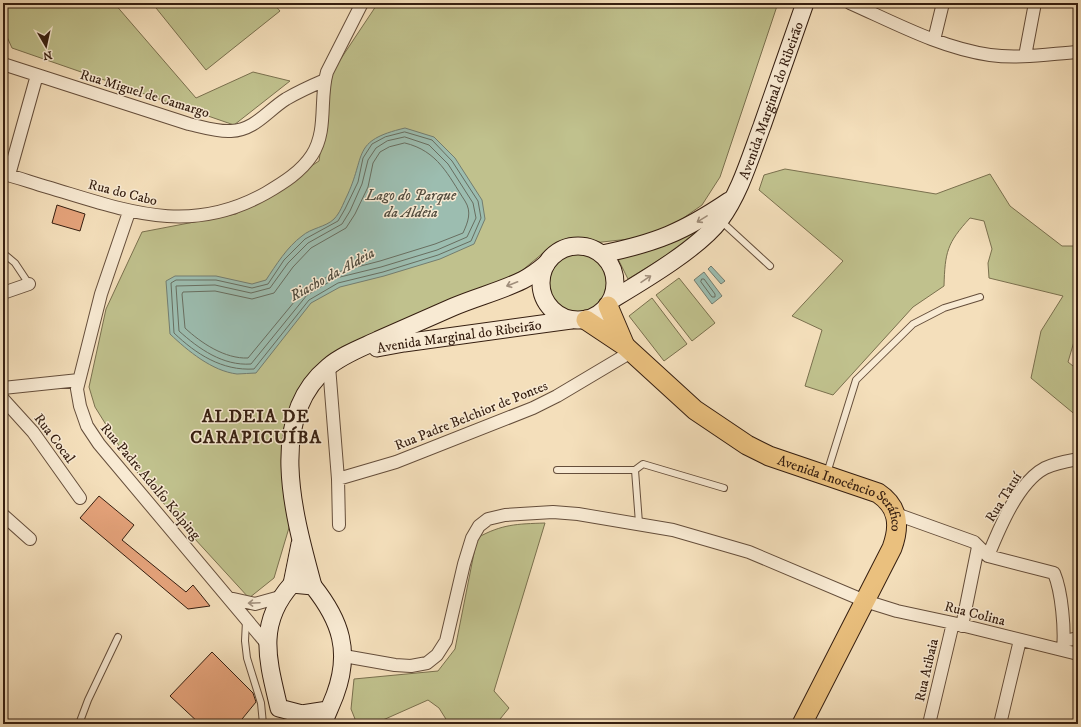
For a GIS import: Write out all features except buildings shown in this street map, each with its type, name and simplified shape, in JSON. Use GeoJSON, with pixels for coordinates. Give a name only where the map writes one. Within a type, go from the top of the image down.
{"type":"FeatureCollection","features":[{"type":"Feature","properties":{"kind":"main road","name":"Avenida Marginal do Ribeirão"},"geometry":{"type":"LineString","coordinates":[[348,354],[404,343],[579,320],[598,315],[610,303],[707,235],[720,220],[734,198],[751,157],[805,3]]}},
{"type":"Feature","properties":{"kind":"main road"},"geometry":{"type":"LineString","coordinates":[[602,254],[640,246],[672,235],[698,222],[734,198]]}},
{"type":"Feature","properties":{"kind":"main road","name":"Avenida Marginal do Ribeirão"},"geometry":{"type":"LineString","coordinates":[[314,586],[301,540],[290,467],[292,429],[298,410],[308,388],[329,366],[348,354],[454,306],[525,280],[546,264],[553,255],[563,249],[574,246],[584,246],[602,254]]}},
{"type":"Feature","properties":{"kind":"main road"},"geometry":{"type":"LineString","coordinates":[[602,254],[609,261],[615,275],[616,290],[610,303]]}},
{"type":"Feature","properties":{"kind":"main road","name":"Avenida Marginal do Ribeirão"},"geometry":{"type":"LineString","coordinates":[[546,264],[541,276],[541,287],[544,299],[555,313],[579,320]]}},
{"type":"Feature","properties":{"kind":"main road","name":"Avenida Inocêncio Seráfico"},"geometry":{"type":"LineString","coordinates":[[610,303],[628,349]]}},
{"type":"Feature","properties":{"kind":"main road","name":"Avenida Inocêncio Seráfico"},"geometry":{"type":"LineString","coordinates":[[579,320],[628,349],[695,410],[747,445],[769,456],[826,474],[878,493],[892,504],[896,514],[896,536],[865,601],[802,724]]}},
{"type":"Feature","properties":{"kind":"main road","name":"Avenida Marginal do Ribeirão"},"geometry":{"type":"LineString","coordinates":[[292,584],[301,540]]}},
{"type":"Feature","properties":{"kind":"main road"},"geometry":{"type":"LineString","coordinates":[[292,584],[314,586],[326,602],[334,616],[341,634],[344,656],[340,679],[326,717],[302,714],[281,716],[271,675],[267,644],[271,617],[280,597],[292,584]]}},
{"type":"Feature","properties":{"kind":"street"},"geometry":{"type":"LineString","coordinates":[[324,80],[347,29],[362,3]]}},
{"type":"Feature","properties":{"kind":"street"},"geometry":{"type":"LineString","coordinates":[[850,3],[934,40],[991,56],[1025,56],[1078,52]]}},
{"type":"Feature","properties":{"kind":"street"},"geometry":{"type":"LineString","coordinates":[[934,40],[943,3]]}},
{"type":"Feature","properties":{"kind":"street"},"geometry":{"type":"LineString","coordinates":[[1025,56],[1035,3]]}},
{"type":"Feature","properties":{"kind":"street","name":"Rua Miguel de Camargo"},"geometry":{"type":"LineString","coordinates":[[3,64],[189,124],[214,130],[232,131],[246,129],[259,122],[284,100],[324,80]]}},
{"type":"Feature","properties":{"kind":"street"},"geometry":{"type":"LineString","coordinates":[[4,175],[37,75]]}},
{"type":"Feature","properties":{"kind":"street","name":"Rua do Cabo"},"geometry":{"type":"LineString","coordinates":[[4,175],[129,212],[156,217],[209,214],[235,208],[281,184],[301,169],[312,155],[318,142],[322,125],[324,80]]}},
{"type":"Feature","properties":{"kind":"street","name":"Rua Padre Adolfo Kolping"},"geometry":{"type":"LineString","coordinates":[[129,212],[101,294],[79,380],[77,389],[80,406],[87,426],[99,444],[267,644]]}},
{"type":"Feature","properties":{"kind":"street"},"geometry":{"type":"LineString","coordinates":[[3,293],[29,284]]}},
{"type":"Feature","properties":{"kind":"street","name":"Rua Padre Belchior de Pontes"},"geometry":{"type":"LineString","coordinates":[[338,479],[396,462],[533,408],[557,396],[628,349]]}},
{"type":"Feature","properties":{"kind":"street"},"geometry":{"type":"LineString","coordinates":[[329,366],[338,479],[339,525]]}},
{"type":"Feature","properties":{"kind":"street"},"geometry":{"type":"LineString","coordinates":[[3,388],[79,380]]}},
{"type":"Feature","properties":{"kind":"street","name":"Rua Cocal"},"geometry":{"type":"LineString","coordinates":[[3,399],[33,432],[80,498]]}},
{"type":"Feature","properties":{"kind":"street","name":"Rua Tatuí"},"geometry":{"type":"LineString","coordinates":[[988,556],[1003,522],[1022,491],[1034,476],[1044,468],[1078,459]]}},
{"type":"Feature","properties":{"kind":"street","name":"Rua Colina"},"geometry":{"type":"LineString","coordinates":[[344,656],[395,665],[412,666],[428,663],[438,655],[446,641],[472,538],[480,526],[488,519],[527,512],[578,514],[639,523],[673,530],[749,552],[819,580],[865,601],[898,611],[1020,640],[1063,645],[1078,654]]}},
{"type":"Feature","properties":{"kind":"street"},"geometry":{"type":"LineString","coordinates":[[896,514],[974,542],[988,556],[1054,573],[1058,588],[1063,645],[1078,638]]}},
{"type":"Feature","properties":{"kind":"street"},"geometry":{"type":"LineString","coordinates":[[3,515],[30,539]]}},
{"type":"Feature","properties":{"kind":"street","name":"Rua Atibaia"},"geometry":{"type":"LineString","coordinates":[[929,724],[978,547]]}},
{"type":"Feature","properties":{"kind":"street"},"geometry":{"type":"LineString","coordinates":[[229,598],[255,604],[280,597]]}},
{"type":"Feature","properties":{"kind":"street"},"geometry":{"type":"LineString","coordinates":[[1000,724],[1020,640]]}},
{"type":"Feature","properties":{"kind":"lane"},"geometry":{"type":"LineString","coordinates":[[720,220],[770,266]]}},
{"type":"Feature","properties":{"kind":"lane"},"geometry":{"type":"LineString","coordinates":[[3,253],[15,263],[29,284]]}},
{"type":"Feature","properties":{"kind":"lane"},"geometry":{"type":"LineString","coordinates":[[826,474],[856,380],[913,324],[944,308],[980,297]]}},
{"type":"Feature","properties":{"kind":"lane"},"geometry":{"type":"LineString","coordinates":[[557,470],[635,470],[643,464],[724,488]]}},
{"type":"Feature","properties":{"kind":"lane"},"geometry":{"type":"LineString","coordinates":[[635,470],[639,523]]}},
{"type":"Feature","properties":{"kind":"lane"},"geometry":{"type":"LineString","coordinates":[[246,619],[245,641],[247,658],[261,702],[263,724]]}},
{"type":"Feature","properties":{"kind":"lane"},"geometry":{"type":"LineString","coordinates":[[79,724],[88,700],[118,637]]}},
{"type":"Feature","properties":{"kind":"green space"},"geometry":{"type":"Polygon","coordinates":[[[3,3],[114,3],[196,98],[253,72],[290,81],[234,125],[12,48],[3,28],[3,3]]]}},
{"type":"Feature","properties":{"kind":"green space"},"geometry":{"type":"Polygon","coordinates":[[[152,3],[273,3],[280,11],[206,70],[152,3]]]}},
{"type":"Feature","properties":{"kind":"green space"},"geometry":{"type":"Polygon","coordinates":[[[378,3],[778,3],[720,177],[702,205],[682,219],[655,233],[629,239],[549,248],[513,278],[379,330],[303,382],[283,430],[291,521],[274,578],[249,598],[183,526],[131,465],[95,407],[89,387],[106,309],[142,232],[236,214],[319,161],[332,72],[378,3]]]}},
{"type":"Feature","properties":{"kind":"green space"},"geometry":{"type":"Polygon","coordinates":[[[785,169],[936,194],[990,174],[1010,206],[1062,246],[1078,246],[1078,328],[1068,362],[1078,370],[1078,417],[1031,378],[1041,331],[1063,296],[989,278],[988,263],[992,249],[984,221],[970,218],[956,234],[949,249],[945,265],[944,286],[913,307],[833,395],[805,386],[822,330],[792,316],[843,261],[759,190],[764,175],[785,169]]]}},
{"type":"Feature","properties":{"kind":"green space"},"geometry":{"type":"Polygon","coordinates":[[[706,226],[675,250],[628,279],[616,255],[706,226]]]}},
{"type":"Feature","properties":{"kind":"green space"},"geometry":{"type":"Polygon","coordinates":[[[572,251],[584,251],[601,260],[608,271],[610,283],[608,295],[601,306],[584,315],[572,315],[560,310],[551,301],[546,289],[546,277],[551,265],[560,256],[572,251]]]}},
{"type":"Feature","properties":{"kind":"green space"},"geometry":{"type":"Polygon","coordinates":[[[679,278],[715,323],[692,341],[656,295],[679,278]]]}},
{"type":"Feature","properties":{"kind":"green space"},"geometry":{"type":"Polygon","coordinates":[[[652,298],[687,344],[664,361],[629,316],[652,298]]]}},
{"type":"Feature","properties":{"kind":"green space"},"geometry":{"type":"Polygon","coordinates":[[[545,523],[494,691],[509,708],[496,724],[449,724],[439,708],[428,700],[374,724],[357,724],[351,709],[354,679],[438,671],[455,649],[477,538],[502,527],[545,523]]]}},
{"type":"Feature","properties":{"kind":"water","name":"Lago do Parque da Aldeia"},"geometry":{"type":"Polygon","coordinates":[[[405,128],[434,137],[455,158],[482,200],[485,219],[474,244],[440,259],[384,276],[340,287],[311,303],[256,373],[237,374],[210,365],[170,334],[166,281],[175,276],[216,276],[252,284],[266,280],[291,245],[306,233],[331,222],[336,217],[352,183],[359,160],[368,145],[376,138],[405,128]]]}},
{"type":"Feature","properties":{"kind":"water"},"geometry":{"type":"Polygon","coordinates":[[[711,266],[725,281],[721,284],[708,269],[711,266]]]}},
{"type":"Feature","properties":{"kind":"water"},"geometry":{"type":"Polygon","coordinates":[[[704,272],[722,296],[712,304],[694,280],[704,272]]]}},
{"type":"Feature","properties":{"kind":"district","name":"ALDEIA DE CARAPICUÍBA"},"geometry":{"type":"Point","coordinates":[256,426]}},
{"type":"Feature","properties":{"kind":"water label","name":"Riacho da Aldeia"},"geometry":{"type":"Point","coordinates":[332,274]}}]}
